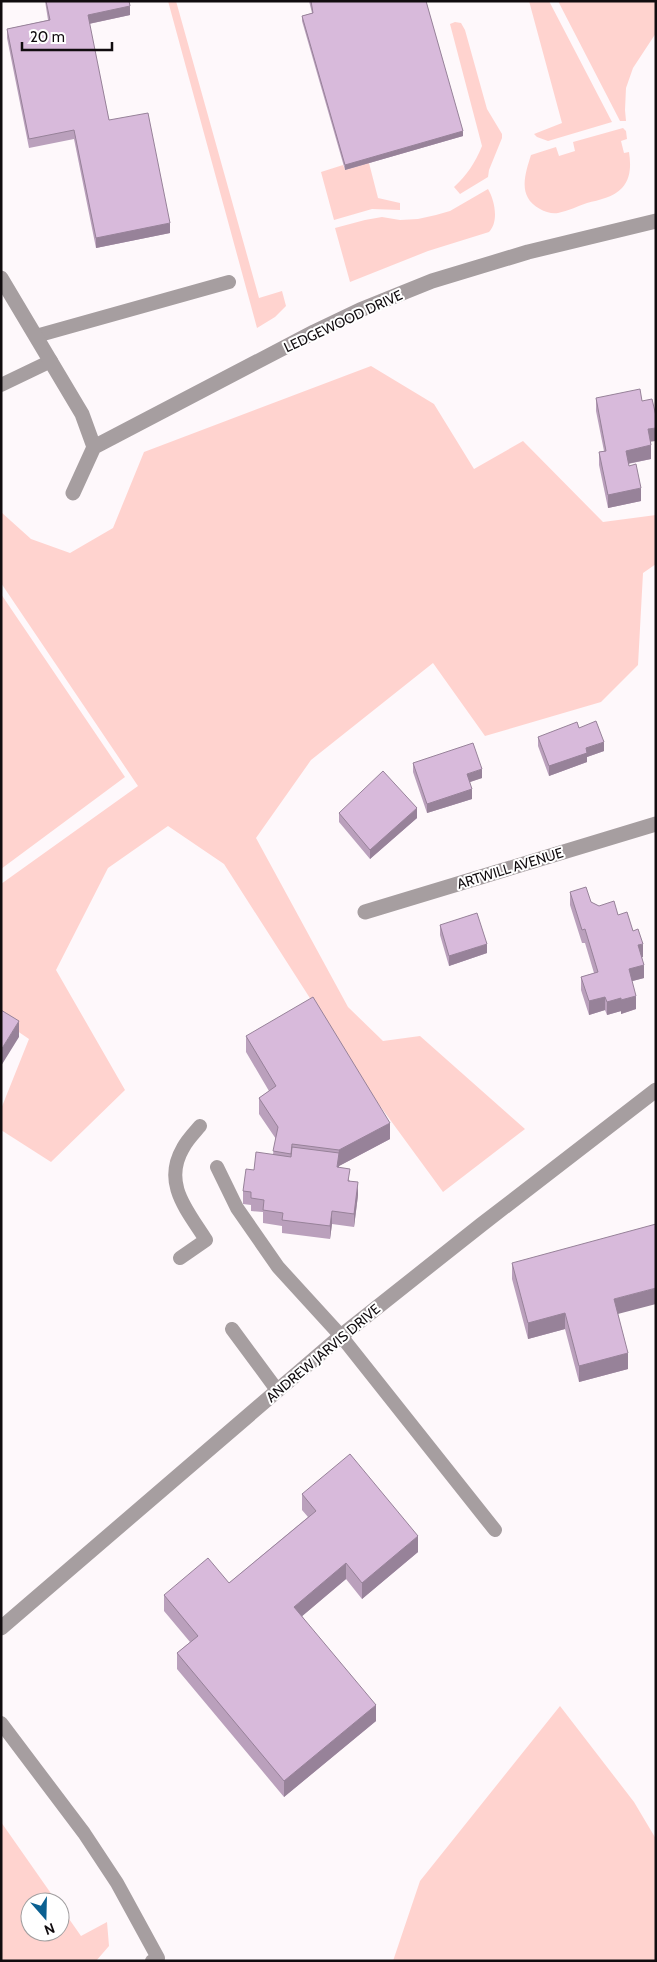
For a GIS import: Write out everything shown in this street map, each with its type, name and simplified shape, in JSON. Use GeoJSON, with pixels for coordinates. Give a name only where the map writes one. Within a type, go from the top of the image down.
{"type":"FeatureCollection","features":[{"type":"Feature","properties":{"kind":"street","name":"LEDGEWOOD DRIVE"},"geometry":{"type":"LineString","coordinates":[[94,447],[314,332],[408,290],[528,252],[656,221]]}},
{"type":"Feature","properties":{"kind":"street"},"geometry":{"type":"LineString","coordinates":[[1,278],[82,414],[94,447],[73,493]]}},
{"type":"Feature","properties":{"kind":"street","name":"ARTWILL AVENUE"},"geometry":{"type":"LineString","coordinates":[[365,912],[656,824]]}},
{"type":"Feature","properties":{"kind":"street","name":"ANDREW JARVIS DRIVE"},"geometry":{"type":"LineString","coordinates":[[1,1628],[341,1336],[656,1090]]}},
{"type":"Feature","properties":{"kind":"lane"},"geometry":{"type":"LineString","coordinates":[[36,336],[229,282]]}},
{"type":"Feature","properties":{"kind":"lane"},"geometry":{"type":"LineString","coordinates":[[1,385],[51,361]]}},
{"type":"Feature","properties":{"kind":"lane"},"geometry":{"type":"LineString","coordinates":[[180,1258],[206,1240],[176,1191],[175,1170],[182,1149],[200,1126]]}},
{"type":"Feature","properties":{"kind":"lane"},"geometry":{"type":"LineString","coordinates":[[217,1167],[237,1208],[278,1267],[341,1336],[495,1530]]}},
{"type":"Feature","properties":{"kind":"lane"},"geometry":{"type":"LineString","coordinates":[[232,1329],[277,1390]]}},
{"type":"Feature","properties":{"kind":"lane"},"geometry":{"type":"LineString","coordinates":[[1,1723],[84,1833],[117,1882],[158,1958],[152,1961]]}},
{"type":"Feature","properties":{"kind":"shaded area"},"geometry":{"type":"Polygon","coordinates":[[[168,1],[176,1],[259,298],[282,291],[286,306],[275,317],[257,328],[168,1]]]}},
{"type":"Feature","properties":{"kind":"shaded area"},"geometry":{"type":"Polygon","coordinates":[[[529,1],[549,1],[612,122],[548,141],[534,134],[562,123],[529,1]]]}},
{"type":"Feature","properties":{"kind":"shaded area"},"geometry":{"type":"Polygon","coordinates":[[[558,1],[656,1],[656,33],[633,68],[626,88],[626,121],[620,121],[558,1]]]}},
{"type":"Feature","properties":{"kind":"shaded area"},"geometry":{"type":"Polygon","coordinates":[[[455,22],[461,23],[465,30],[487,109],[502,134],[488,177],[460,194],[454,187],[477,158],[482,146],[450,24],[455,22]]]}},
{"type":"Feature","properties":{"kind":"shaded area"},"geometry":{"type":"Polygon","coordinates":[[[623,128],[626,131],[627,139],[621,141],[624,153],[629,152],[629,176],[622,188],[615,194],[556,213],[542,210],[528,198],[525,192],[525,177],[531,155],[556,147],[559,156],[575,151],[573,142],[623,128]]]}},
{"type":"Feature","properties":{"kind":"shaded area"},"geometry":{"type":"Polygon","coordinates":[[[369,163],[378,198],[400,203],[400,210],[372,209],[334,220],[321,172],[343,165],[345,170],[369,163]]]}},
{"type":"Feature","properties":{"kind":"shaded area"},"geometry":{"type":"Polygon","coordinates":[[[488,189],[493,199],[495,211],[494,223],[489,232],[428,251],[350,282],[335,228],[382,217],[400,220],[436,215],[450,211],[488,189]]]}},
{"type":"Feature","properties":{"kind":"shaded area"},"geometry":{"type":"Polygon","coordinates":[[[371,366],[434,404],[474,469],[523,441],[603,522],[656,515],[656,564],[643,573],[638,665],[601,702],[485,736],[433,663],[311,760],[256,838],[348,1007],[383,1041],[420,1036],[525,1129],[443,1192],[372,1095],[224,864],[168,826],[108,868],[56,970],[125,1090],[51,1162],[1,1130],[1,1109],[29,1039],[1,1020],[1,884],[138,786],[1,583],[1,512],[31,539],[70,553],[113,528],[144,452],[371,366]]]}},
{"type":"Feature","properties":{"kind":"shaded area"},"geometry":{"type":"Polygon","coordinates":[[[1,594],[125,777],[1,869],[1,594]]]}},
{"type":"Feature","properties":{"kind":"shaded area"},"geometry":{"type":"Polygon","coordinates":[[[560,1706],[634,1802],[656,1839],[656,1961],[393,1961],[420,1881],[560,1706]]]}},
{"type":"Feature","properties":{"kind":"shaded area"},"geometry":{"type":"Polygon","coordinates":[[[1,1822],[50,1892],[20,1892],[20,1942],[70,1942],[70,1920],[81,1936],[107,1922],[109,1946],[96,1961],[1,1961],[1,1822]]]}},
{"type":"Feature","properties":{"kind":"building"},"geometry":{"type":"Polygon","coordinates":[[[46,1],[129,1],[130,6],[88,15],[109,120],[148,113],[170,223],[96,238],[74,130],[29,139],[7,29],[50,20],[46,1]]]}},
{"type":"Feature","properties":{"kind":"building"},"geometry":{"type":"Polygon","coordinates":[[[311,1],[426,1],[463,131],[345,165],[302,16],[313,13],[311,1]]]}},
{"type":"Feature","properties":{"kind":"building"},"geometry":{"type":"Polygon","coordinates":[[[640,389],[642,401],[652,399],[656,416],[656,428],[648,429],[651,445],[626,451],[629,466],[636,464],[641,488],[608,495],[599,452],[606,451],[596,398],[640,389]]]}},
{"type":"Feature","properties":{"kind":"building"},"geometry":{"type":"Polygon","coordinates":[[[596,721],[604,742],[586,748],[587,753],[549,766],[538,737],[577,722],[579,728],[596,721]]]}},
{"type":"Feature","properties":{"kind":"building"},"geometry":{"type":"Polygon","coordinates":[[[473,743],[482,769],[467,774],[472,789],[427,804],[413,763],[473,743]]]}},
{"type":"Feature","properties":{"kind":"building"},"geometry":{"type":"Polygon","coordinates":[[[383,771],[417,808],[370,850],[339,813],[383,771]]]}},
{"type":"Feature","properties":{"kind":"building"},"geometry":{"type":"Polygon","coordinates":[[[586,887],[591,902],[599,906],[614,901],[618,915],[627,912],[633,931],[638,929],[643,944],[638,945],[644,965],[629,969],[636,996],[607,1002],[605,997],[589,1001],[581,977],[598,972],[585,929],[582,930],[570,892],[586,887]]]}},
{"type":"Feature","properties":{"kind":"building"},"geometry":{"type":"Polygon","coordinates":[[[477,913],[487,944],[449,956],[440,925],[477,913]]]}},
{"type":"Feature","properties":{"kind":"building"},"geometry":{"type":"Polygon","coordinates":[[[313,997],[390,1123],[339,1150],[292,1144],[291,1154],[273,1151],[278,1127],[259,1098],[276,1086],[246,1036],[313,997]]]}},
{"type":"Feature","properties":{"kind":"building"},"geometry":{"type":"Polygon","coordinates":[[[1,1010],[19,1021],[1,1050],[1,1010]]]}},
{"type":"Feature","properties":{"kind":"building"},"geometry":{"type":"Polygon","coordinates":[[[292,1147],[339,1153],[337,1167],[350,1169],[348,1181],[358,1182],[354,1214],[332,1211],[330,1226],[282,1220],[283,1213],[263,1210],[264,1200],[251,1198],[251,1192],[243,1191],[246,1169],[254,1170],[256,1152],[291,1157],[292,1147]]]}},
{"type":"Feature","properties":{"kind":"building"},"geometry":{"type":"Polygon","coordinates":[[[656,1224],[656,1288],[614,1299],[628,1353],[579,1366],[565,1313],[528,1323],[512,1263],[656,1224]]]}},
{"type":"Feature","properties":{"kind":"building"},"geometry":{"type":"Polygon","coordinates":[[[350,1454],[418,1536],[362,1583],[346,1563],[294,1607],[376,1705],[284,1781],[177,1653],[198,1636],[164,1595],[208,1558],[229,1583],[316,1511],[302,1494],[350,1454]]]}}]}
